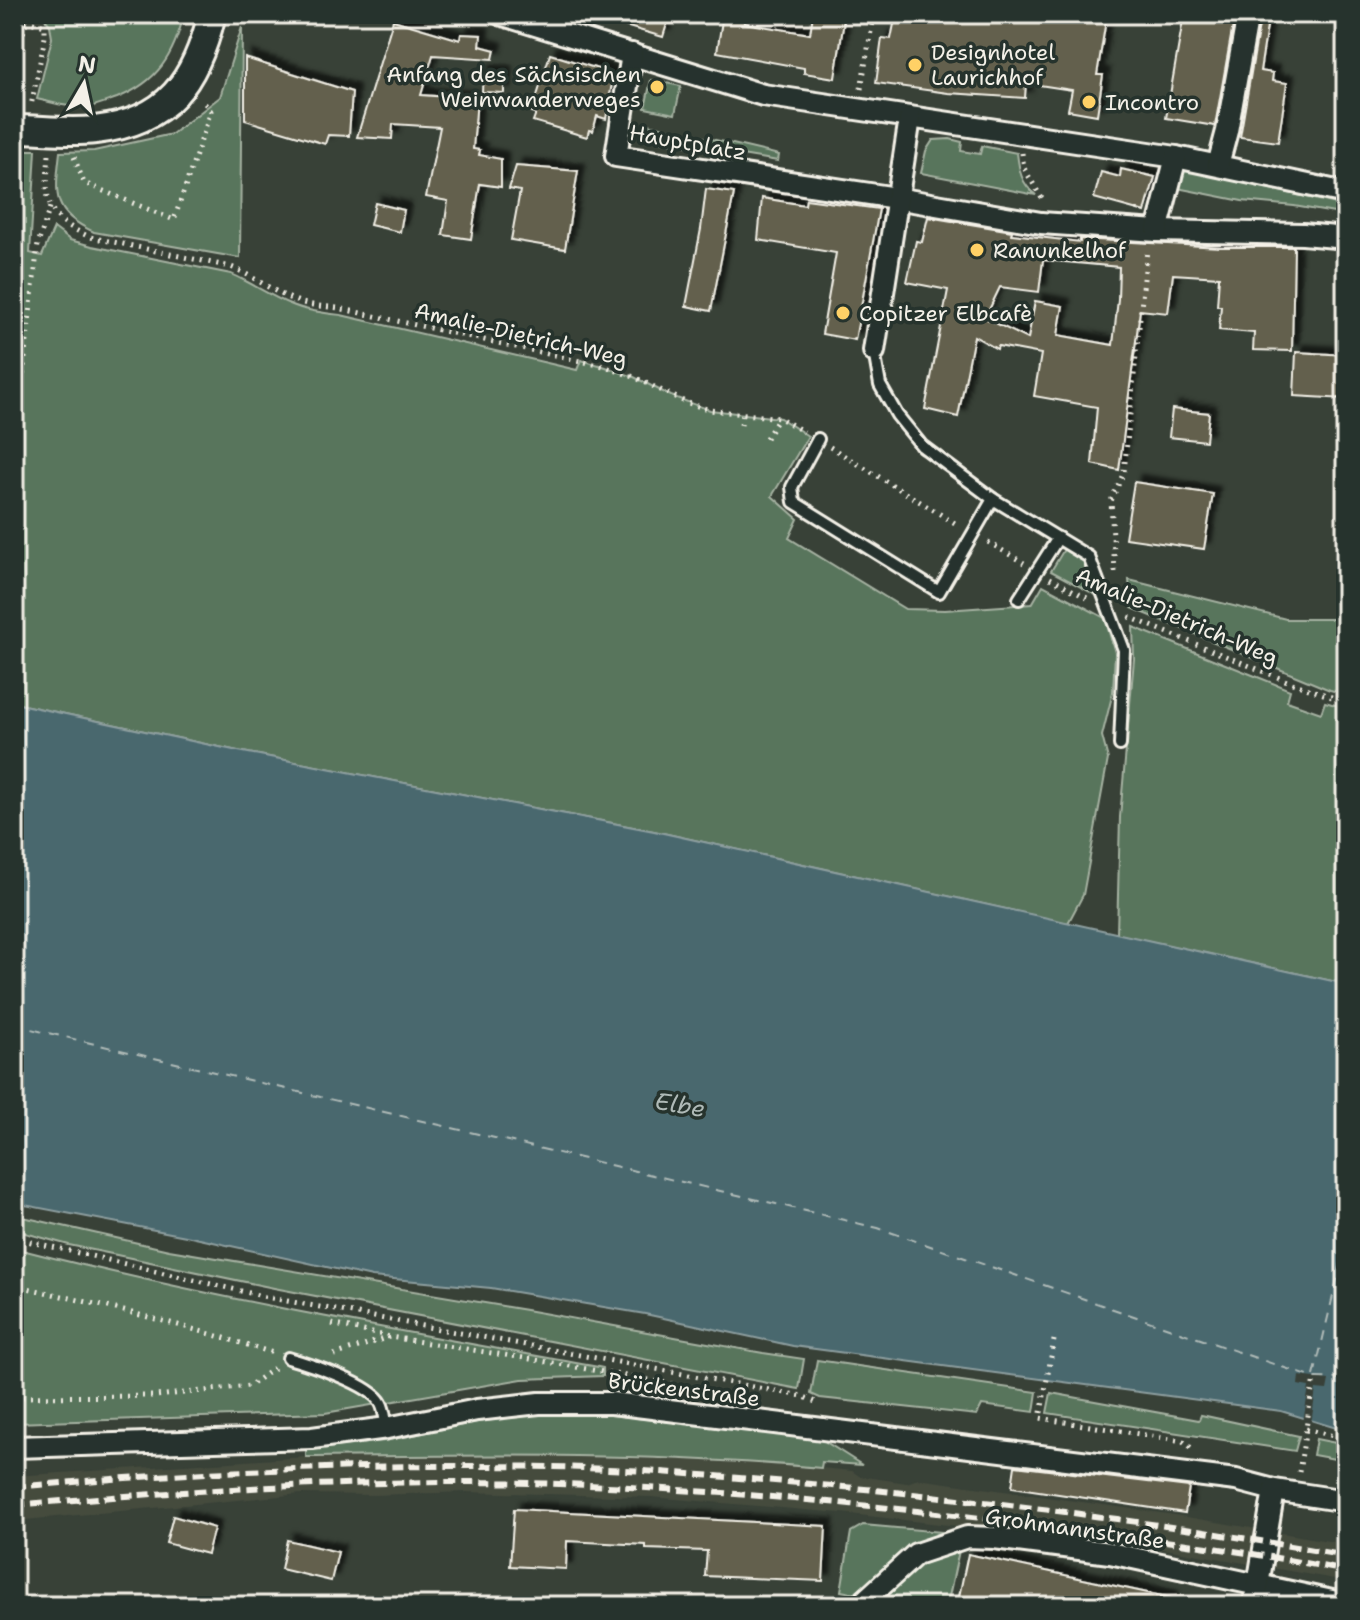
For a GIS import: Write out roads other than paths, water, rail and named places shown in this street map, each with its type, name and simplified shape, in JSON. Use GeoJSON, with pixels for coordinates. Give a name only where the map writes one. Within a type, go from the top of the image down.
{"type":"FeatureCollection","features":[{"type":"Feature","properties":{"kind":"street"},"geometry":{"type":"LineString","coordinates":[[14,129],[94,130],[134,121],[164,104],[194,68],[206,41],[212,14]]}},
{"type":"Feature","properties":{"kind":"street"},"geometry":{"type":"LineString","coordinates":[[500,14],[763,95],[1176,157],[1346,193]]}},
{"type":"Feature","properties":{"kind":"street"},"geometry":{"type":"LineString","coordinates":[[1218,165],[1248,14]]}},
{"type":"Feature","properties":{"kind":"street","name":"Hauptplatz"},"geometry":{"type":"LineString","coordinates":[[632,54],[616,156],[1041,223],[1346,238]]}},
{"type":"Feature","properties":{"kind":"street"},"geometry":{"type":"LineString","coordinates":[[874,351],[910,118]]}},
{"type":"Feature","properties":{"kind":"street"},"geometry":{"type":"LineString","coordinates":[[1153,230],[1176,157]]}},
{"type":"Feature","properties":{"kind":"street","name":"Brückenstraße"},"geometry":{"type":"LineString","coordinates":[[14,1447],[312,1438],[387,1428],[477,1410],[539,1403],[612,1403],[1236,1480],[1274,1490],[1346,1501]]}},
{"type":"Feature","properties":{"kind":"street"},"geometry":{"type":"LineString","coordinates":[[1253,1606],[1274,1490]]}},
{"type":"Feature","properties":{"kind":"street","name":"Grohmannstraße"},"geometry":{"type":"LineString","coordinates":[[859,1606],[916,1554],[967,1537],[1110,1553],[1346,1604]]}},
{"type":"Feature","properties":{"kind":"lane"},"geometry":{"type":"LineString","coordinates":[[874,351],[880,385],[897,415],[922,446],[993,499],[1089,557],[1124,650],[1120,745]]}},
{"type":"Feature","properties":{"kind":"lane"},"geometry":{"type":"LineString","coordinates":[[818,439],[792,487],[794,502],[939,592],[993,499]]}},
{"type":"Feature","properties":{"kind":"lane"},"geometry":{"type":"LineString","coordinates":[[1019,599],[1058,538]]}},
{"type":"Feature","properties":{"kind":"lane"},"geometry":{"type":"LineString","coordinates":[[288,1358],[366,1388],[381,1402],[387,1428]]}},
{"type":"Feature","properties":{"kind":"water","name":"Elbe"},"geometry":{"type":"Polygon","coordinates":[[[14,703],[238,751],[654,831],[1346,984],[1346,1431],[1281,1411],[793,1346],[645,1314],[491,1288],[372,1277],[186,1236],[14,1203],[14,703]]]}},
{"type":"Feature","properties":{"kind":"railway"},"geometry":{"type":"LineString","coordinates":[[14,1487],[349,1467],[484,1466],[622,1470],[962,1499],[1154,1524],[1346,1556]]}},
{"type":"Feature","properties":{"kind":"railway"},"geometry":{"type":"LineString","coordinates":[[14,1505],[183,1492],[352,1484],[532,1483],[668,1489],[1007,1521],[1219,1549],[1346,1571]]}},
{"type":"Feature","properties":{"kind":"place","name":"Designhotel Laurichhof"},"geometry":{"type":"Point","coordinates":[915,65]}},
{"type":"Feature","properties":{"kind":"place","name":"Anfang des Sächsischen Weinwanderweges"},"geometry":{"type":"Point","coordinates":[657,87]}},
{"type":"Feature","properties":{"kind":"place","name":"Incontro"},"geometry":{"type":"Point","coordinates":[1089,102]}},
{"type":"Feature","properties":{"kind":"place","name":"Ranunkelhof"},"geometry":{"type":"Point","coordinates":[977,250]}},
{"type":"Feature","properties":{"kind":"place","name":"Copitzer Elbcafè"},"geometry":{"type":"Point","coordinates":[843,313]}}]}
